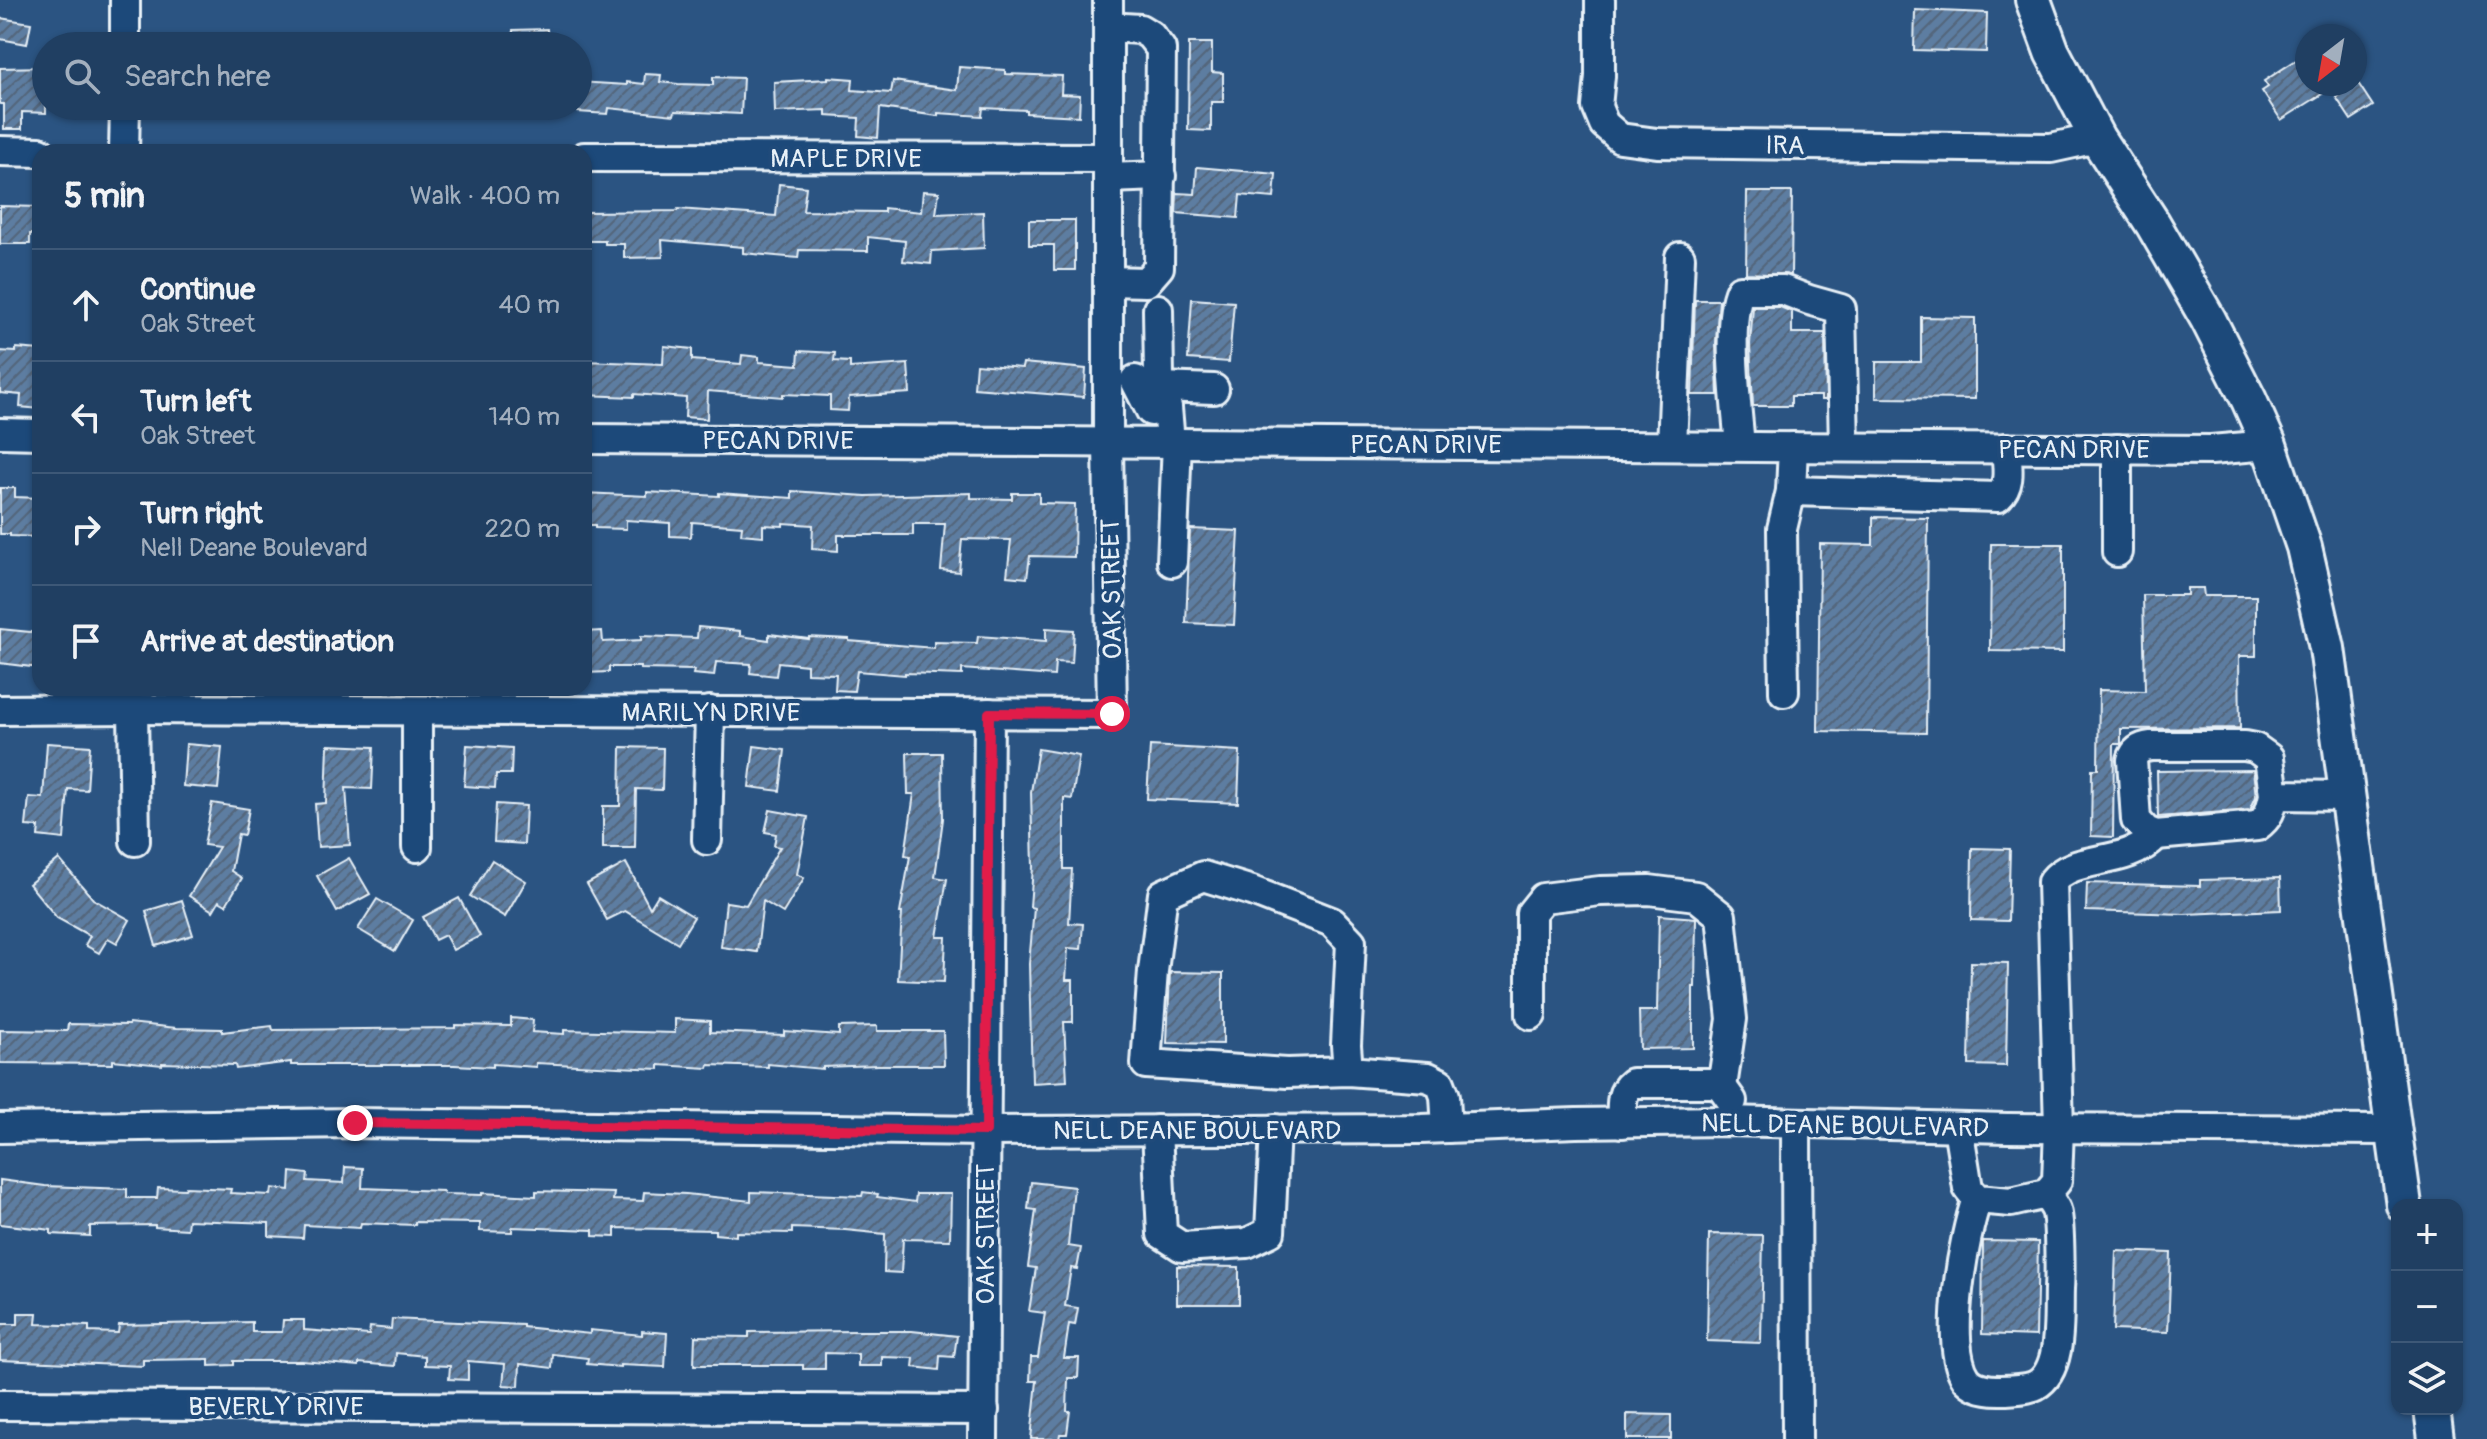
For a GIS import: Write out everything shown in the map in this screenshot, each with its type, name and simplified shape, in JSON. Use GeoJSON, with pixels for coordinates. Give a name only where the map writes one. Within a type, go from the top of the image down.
{"type":"FeatureCollection","features":[{"type":"Feature","properties":{"kind":"main road"},"geometry":{"type":"LineString","coordinates":[[2033,0],[2052,52],[2097,138],[2153,224],[2208,319],[2249,400],[2269,445],[2304,547],[2327,648],[2403,1199]]}},
{"type":"Feature","properties":{"kind":"main road"},"geometry":{"type":"LineString","coordinates":[[2433,1415],[2436,1439]]}},
{"type":"Feature","properties":{"kind":"street"},"geometry":{"type":"LineString","coordinates":[[125,0],[125,32]]}},
{"type":"Feature","properties":{"kind":"street","name":"IRA"},"geometry":{"type":"LineString","coordinates":[[1600,0],[1597,107],[1604,124],[1620,138],[1657,143],[2051,148],[2097,138]]}},
{"type":"Feature","properties":{"kind":"street"},"geometry":{"type":"LineString","coordinates":[[1108,13],[1150,35],[1161,49],[1159,267],[1146,282],[1108,281]]}},
{"type":"Feature","properties":{"kind":"street","name":"OAK STREET"},"geometry":{"type":"LineString","coordinates":[[983,1439],[989,713],[1112,714],[1108,441],[1146,387],[1108,281],[1108,13]]}},
{"type":"Feature","properties":{"kind":"street"},"geometry":{"type":"LineString","coordinates":[[124,144],[125,120]]}},
{"type":"Feature","properties":{"kind":"street"},"geometry":{"type":"LineString","coordinates":[[0,151],[32,152]]}},
{"type":"Feature","properties":{"kind":"street","name":"MAPLE DRIVE"},"geometry":{"type":"LineString","coordinates":[[592,157],[1108,168],[1161,176]]}},
{"type":"Feature","properties":{"kind":"street"},"geometry":{"type":"LineString","coordinates":[[1672,446],[1680,257]]}},
{"type":"Feature","properties":{"kind":"street"},"geometry":{"type":"LineString","coordinates":[[1740,446],[1734,371],[1734,305],[1740,290],[1783,290],[1841,309],[1844,447]]}},
{"type":"Feature","properties":{"kind":"street"},"geometry":{"type":"LineString","coordinates":[[1158,309],[1146,387],[1173,442],[1172,562]]}},
{"type":"Feature","properties":{"kind":"street"},"geometry":{"type":"LineString","coordinates":[[1146,387],[1214,389]]}},
{"type":"Feature","properties":{"kind":"street"},"geometry":{"type":"LineString","coordinates":[[0,433],[32,434]]}},
{"type":"Feature","properties":{"kind":"street","name":"PECAN DRIVE"},"geometry":{"type":"LineString","coordinates":[[592,439],[2211,450],[2269,445]]}},
{"type":"Feature","properties":{"kind":"street"},"geometry":{"type":"LineString","coordinates":[[1784,692],[1782,529],[1791,491],[1793,447]]}},
{"type":"Feature","properties":{"kind":"street"},"geometry":{"type":"LineString","coordinates":[[1791,491],[1998,497],[2006,490],[2008,482],[2006,448]]}},
{"type":"Feature","properties":{"kind":"street"},"geometry":{"type":"LineString","coordinates":[[2117,449],[2117,552]]}},
{"type":"Feature","properties":{"kind":"street"},"geometry":{"type":"LineString","coordinates":[[133,709],[135,841]]}},
{"type":"Feature","properties":{"kind":"street","name":"MARILYN DRIVE"},"geometry":{"type":"LineString","coordinates":[[0,710],[989,713]]}},
{"type":"Feature","properties":{"kind":"street"},"geometry":{"type":"LineString","coordinates":[[707,840],[710,711]]}},
{"type":"Feature","properties":{"kind":"street"},"geometry":{"type":"LineString","coordinates":[[417,712],[417,847]]}},
{"type":"Feature","properties":{"kind":"street"},"geometry":{"type":"LineString","coordinates":[[2215,745],[2255,748],[2269,758],[2274,795],[2270,812],[2257,826],[2156,835],[2146,831],[2136,820],[2132,760],[2142,747],[2215,745]]}},
{"type":"Feature","properties":{"kind":"street"},"geometry":{"type":"LineString","coordinates":[[2274,795],[2347,796]]}},
{"type":"Feature","properties":{"kind":"street"},"geometry":{"type":"LineString","coordinates":[[1958,1127],[1968,1188],[1977,1199],[2011,1202],[2046,1194],[2057,1181],[2059,1128],[2052,882],[2059,872],[2069,867],[2119,857],[2141,849],[2156,835]]}},
{"type":"Feature","properties":{"kind":"street"},"geometry":{"type":"LineString","coordinates":[[1348,1071],[1346,1045],[1351,942],[1332,922],[1203,876],[1163,894],[1146,1064],[1287,1073],[1348,1071],[1428,1077],[1440,1083],[1445,1096],[1447,1128]]}},
{"type":"Feature","properties":{"kind":"street"},"geometry":{"type":"LineString","coordinates":[[1531,1015],[1531,913],[1543,898],[1600,891],[1649,890],[1696,896],[1721,916],[1727,954],[1732,1019],[1722,1087]]}},
{"type":"Feature","properties":{"kind":"street"},"geometry":{"type":"LineString","coordinates":[[1622,1123],[1622,1096],[1632,1083],[1715,1083],[1722,1087],[1733,1103],[1733,1122]]}},
{"type":"Feature","properties":{"kind":"street","name":"NELL DEANE BOULEVARD"},"geometry":{"type":"LineString","coordinates":[[0,1128],[355,1123],[986,1131],[1447,1128],[1733,1122],[2394,1130]]}},
{"type":"Feature","properties":{"kind":"street"},"geometry":{"type":"LineString","coordinates":[[1796,1123],[1797,1439]]}},
{"type":"Feature","properties":{"kind":"street"},"geometry":{"type":"LineString","coordinates":[[1157,1130],[1162,1234],[1182,1247],[1247,1243],[1270,1232],[1275,1129]]}},
{"type":"Feature","properties":{"kind":"street"},"geometry":{"type":"LineString","coordinates":[[1977,1199],[1958,1276],[1957,1352],[1967,1379],[1978,1387],[1999,1390],[2035,1386],[2051,1371],[2056,1355],[2060,1281],[2056,1210],[2046,1194]]}},
{"type":"Feature","properties":{"kind":"street","name":"BEVERLY DRIVE"},"geometry":{"type":"LineString","coordinates":[[0,1405],[984,1410]]}},
{"type":"Feature","properties":{"kind":"building"},"geometry":{"type":"Polygon","coordinates":[[[1915,10],[1987,13],[1986,52],[1914,50],[1915,10]]]}},
{"type":"Feature","properties":{"kind":"building"},"geometry":{"type":"Polygon","coordinates":[[[0,18],[31,23],[27,44],[0,39],[0,18]]]}},
{"type":"Feature","properties":{"kind":"building"},"geometry":{"type":"Polygon","coordinates":[[[547,29],[547,32],[513,32],[547,29]]]}},
{"type":"Feature","properties":{"kind":"building"},"geometry":{"type":"Polygon","coordinates":[[[1189,43],[1212,43],[1212,72],[1223,73],[1223,102],[1211,102],[1211,131],[1188,130],[1189,43]]]}},
{"type":"Feature","properties":{"kind":"building"},"geometry":{"type":"Polygon","coordinates":[[[2295,61],[2295,96],[2319,96],[2281,120],[2262,91],[2268,87],[2264,81],[2295,61]]]}},
{"type":"Feature","properties":{"kind":"building"},"geometry":{"type":"Polygon","coordinates":[[[32,67],[32,112],[22,112],[22,129],[4,129],[0,68],[32,67]]]}},
{"type":"Feature","properties":{"kind":"building"},"geometry":{"type":"Polygon","coordinates":[[[959,67],[1005,70],[1005,74],[1062,76],[1061,94],[1080,95],[1079,116],[983,108],[982,116],[938,113],[938,116],[880,108],[878,138],[858,136],[859,118],[826,116],[826,110],[775,112],[774,82],[828,77],[853,79],[852,90],[891,93],[893,81],[957,90],[959,67]]]}},
{"type":"Feature","properties":{"kind":"building"},"geometry":{"type":"Polygon","coordinates":[[[645,74],[661,75],[660,82],[678,84],[713,85],[713,77],[743,78],[741,114],[675,111],[674,115],[609,108],[608,114],[592,113],[592,83],[644,84],[645,74]]]}},
{"type":"Feature","properties":{"kind":"building"},"geometry":{"type":"Polygon","coordinates":[[[2366,96],[2373,106],[2351,120],[2336,97],[2366,96]]]}},
{"type":"Feature","properties":{"kind":"building"},"geometry":{"type":"Polygon","coordinates":[[[1197,167],[1276,174],[1274,198],[1240,195],[1238,218],[1176,213],[1177,193],[1195,194],[1197,167]]]}},
{"type":"Feature","properties":{"kind":"building"},"geometry":{"type":"Polygon","coordinates":[[[779,184],[806,187],[803,211],[884,212],[884,208],[921,212],[923,191],[939,192],[936,214],[983,212],[984,248],[932,251],[931,264],[903,261],[905,241],[868,237],[868,251],[799,250],[798,258],[743,253],[743,247],[662,240],[663,257],[624,258],[624,244],[592,241],[592,212],[678,209],[776,216],[779,184]]]}},
{"type":"Feature","properties":{"kind":"building"},"geometry":{"type":"Polygon","coordinates":[[[1747,192],[1792,192],[1791,275],[1746,273],[1747,192]]]}},
{"type":"Feature","properties":{"kind":"building"},"geometry":{"type":"Polygon","coordinates":[[[0,206],[32,207],[30,244],[0,244],[0,206]]]}},
{"type":"Feature","properties":{"kind":"building"},"geometry":{"type":"Polygon","coordinates":[[[1029,220],[1075,220],[1075,270],[1054,270],[1054,245],[1029,245],[1029,220]]]}},
{"type":"Feature","properties":{"kind":"building"},"geometry":{"type":"Polygon","coordinates":[[[1192,299],[1234,302],[1229,362],[1188,359],[1192,299]]]}},
{"type":"Feature","properties":{"kind":"building"},"geometry":{"type":"Polygon","coordinates":[[[1695,300],[1719,300],[1716,343],[1718,395],[1692,395],[1695,300]]]}},
{"type":"Feature","properties":{"kind":"building"},"geometry":{"type":"Polygon","coordinates":[[[1753,307],[1780,307],[1792,312],[1792,333],[1825,333],[1826,400],[1821,400],[1821,396],[1791,396],[1791,406],[1753,406],[1750,344],[1753,307]]]}},
{"type":"Feature","properties":{"kind":"building"},"geometry":{"type":"Polygon","coordinates":[[[1921,317],[1975,318],[1975,399],[1876,398],[1876,362],[1921,362],[1921,317]]]}},
{"type":"Feature","properties":{"kind":"building"},"geometry":{"type":"Polygon","coordinates":[[[664,346],[692,349],[692,360],[741,364],[742,355],[759,357],[759,362],[798,365],[799,351],[835,353],[834,361],[850,362],[850,368],[908,364],[910,393],[849,397],[848,411],[830,410],[830,396],[783,394],[783,397],[708,391],[707,419],[685,417],[686,398],[634,394],[634,397],[592,395],[592,361],[663,364],[664,346]]]}},
{"type":"Feature","properties":{"kind":"building"},"geometry":{"type":"Polygon","coordinates":[[[16,348],[32,349],[32,408],[20,407],[21,395],[0,393],[0,351],[16,352],[16,348]]]}},
{"type":"Feature","properties":{"kind":"building"},"geometry":{"type":"Polygon","coordinates":[[[1023,363],[1086,369],[1084,397],[974,388],[976,364],[1022,368],[1023,363]]]}},
{"type":"Feature","properties":{"kind":"building"},"geometry":{"type":"Polygon","coordinates":[[[0,488],[15,488],[15,497],[32,498],[32,537],[0,534],[0,488]]]}},
{"type":"Feature","properties":{"kind":"building"},"geometry":{"type":"Polygon","coordinates":[[[792,491],[866,496],[971,493],[971,498],[1012,499],[1012,493],[1039,493],[1039,503],[1075,504],[1074,557],[1030,556],[1027,578],[1007,576],[1011,540],[962,539],[959,572],[941,570],[945,524],[913,524],[913,535],[838,535],[838,551],[812,549],[813,525],[763,525],[763,536],[741,534],[742,526],[692,522],[691,537],[670,536],[670,523],[626,520],[626,529],[595,528],[592,525],[592,493],[647,496],[647,492],[719,496],[719,493],[792,498],[792,491]]]}},
{"type":"Feature","properties":{"kind":"building"},"geometry":{"type":"Polygon","coordinates":[[[1873,517],[1928,518],[1926,733],[1818,731],[1820,544],[1873,545],[1873,517]]]}},
{"type":"Feature","properties":{"kind":"building"},"geometry":{"type":"Polygon","coordinates":[[[1190,529],[1239,531],[1234,625],[1186,623],[1190,529]]]}},
{"type":"Feature","properties":{"kind":"building"},"geometry":{"type":"Polygon","coordinates":[[[1991,544],[2063,544],[2063,652],[1990,651],[1991,544]]]}},
{"type":"Feature","properties":{"kind":"building"},"geometry":{"type":"Polygon","coordinates":[[[2187,588],[2203,588],[2204,596],[2256,596],[2256,656],[2239,656],[2240,728],[2121,729],[2121,744],[2114,744],[2113,837],[2091,836],[2092,769],[2098,769],[2099,690],[2145,691],[2143,595],[2187,595],[2187,588]]]}},
{"type":"Feature","properties":{"kind":"building"},"geometry":{"type":"Polygon","coordinates":[[[698,627],[740,631],[740,636],[769,640],[769,634],[934,648],[934,642],[977,643],[978,636],[1046,641],[1046,628],[1074,630],[1072,663],[1055,662],[1054,676],[962,669],[962,675],[857,671],[854,691],[835,690],[836,674],[807,673],[807,665],[778,662],[776,676],[750,673],[751,664],[716,662],[714,676],[693,674],[694,670],[640,667],[609,667],[609,672],[592,673],[592,632],[602,631],[603,642],[641,640],[641,636],[697,638],[698,627]]]}},
{"type":"Feature","properties":{"kind":"building"},"geometry":{"type":"Polygon","coordinates":[[[0,629],[32,632],[32,667],[0,663],[0,629]]]}},
{"type":"Feature","properties":{"kind":"building"},"geometry":{"type":"Polygon","coordinates":[[[47,743],[90,746],[87,790],[68,789],[64,839],[38,836],[39,827],[26,826],[29,797],[43,798],[47,743]]]}},
{"type":"Feature","properties":{"kind":"building"},"geometry":{"type":"Polygon","coordinates":[[[186,744],[222,747],[218,789],[183,786],[186,744]]]}},
{"type":"Feature","properties":{"kind":"building"},"geometry":{"type":"Polygon","coordinates":[[[328,745],[374,747],[372,789],[346,788],[350,845],[318,847],[315,804],[326,803],[328,745]]]}},
{"type":"Feature","properties":{"kind":"building"},"geometry":{"type":"Polygon","coordinates":[[[467,745],[512,748],[511,774],[496,774],[495,788],[464,786],[467,745]]]}},
{"type":"Feature","properties":{"kind":"building"},"geometry":{"type":"Polygon","coordinates":[[[754,746],[785,750],[780,791],[749,787],[754,746]]]}},
{"type":"Feature","properties":{"kind":"building"},"geometry":{"type":"Polygon","coordinates":[[[1150,746],[1240,751],[1238,803],[1147,799],[1150,746]]]}},
{"type":"Feature","properties":{"kind":"building"},"geometry":{"type":"Polygon","coordinates":[[[621,747],[663,748],[662,790],[636,789],[635,848],[603,848],[603,806],[620,806],[621,747]]]}},
{"type":"Feature","properties":{"kind":"building"},"geometry":{"type":"Polygon","coordinates":[[[1038,749],[1079,756],[1072,799],[1064,798],[1064,869],[1072,869],[1069,923],[1083,924],[1081,949],[1068,948],[1066,980],[1073,980],[1073,1022],[1064,1022],[1067,1081],[1032,1083],[1029,964],[1034,908],[1030,907],[1033,867],[1031,792],[1038,749]]]}},
{"type":"Feature","properties":{"kind":"building"},"geometry":{"type":"Polygon","coordinates":[[[907,753],[942,753],[943,819],[935,877],[947,879],[937,937],[946,937],[944,982],[898,980],[900,913],[910,856],[905,855],[914,794],[908,794],[907,753]]]}},
{"type":"Feature","properties":{"kind":"building"},"geometry":{"type":"Polygon","coordinates":[[[2253,770],[2256,797],[2250,810],[2158,817],[2157,771],[2253,770]]]}},
{"type":"Feature","properties":{"kind":"building"},"geometry":{"type":"Polygon","coordinates":[[[212,803],[249,809],[244,835],[238,834],[231,871],[242,878],[226,905],[219,901],[213,911],[189,896],[219,847],[204,845],[212,803]]]}},
{"type":"Feature","properties":{"kind":"building"},"geometry":{"type":"Polygon","coordinates":[[[496,804],[526,806],[524,844],[494,842],[496,804]]]}},
{"type":"Feature","properties":{"kind":"building"},"geometry":{"type":"Polygon","coordinates":[[[770,810],[808,817],[797,874],[804,878],[783,913],[763,901],[757,952],[721,947],[726,902],[746,905],[780,847],[774,846],[776,834],[765,832],[770,810]]]}},
{"type":"Feature","properties":{"kind":"building"},"geometry":{"type":"Polygon","coordinates":[[[1972,848],[2010,849],[2008,921],[1971,920],[1972,848]]]}},
{"type":"Feature","properties":{"kind":"building"},"geometry":{"type":"Polygon","coordinates":[[[349,858],[370,894],[337,912],[317,876],[349,858]]]}},
{"type":"Feature","properties":{"kind":"building"},"geometry":{"type":"Polygon","coordinates":[[[59,859],[93,899],[130,920],[117,943],[108,938],[99,953],[85,945],[90,936],[57,918],[29,884],[59,859]]]}},
{"type":"Feature","properties":{"kind":"building"},"geometry":{"type":"Polygon","coordinates":[[[492,860],[526,881],[505,917],[470,896],[492,860]]]}},
{"type":"Feature","properties":{"kind":"building"},"geometry":{"type":"Polygon","coordinates":[[[626,863],[650,908],[658,895],[694,917],[678,943],[625,911],[607,920],[587,884],[626,863]]]}},
{"type":"Feature","properties":{"kind":"building"},"geometry":{"type":"Polygon","coordinates":[[[2280,878],[2281,910],[2185,914],[2086,911],[2087,883],[2200,886],[2200,880],[2280,878]]]}},
{"type":"Feature","properties":{"kind":"building"},"geometry":{"type":"Polygon","coordinates":[[[459,898],[480,936],[453,950],[445,935],[435,940],[423,917],[459,898]]]}},
{"type":"Feature","properties":{"kind":"building"},"geometry":{"type":"Polygon","coordinates":[[[377,899],[413,920],[395,951],[358,929],[377,899]]]}},
{"type":"Feature","properties":{"kind":"building"},"geometry":{"type":"Polygon","coordinates":[[[182,900],[193,935],[156,946],[146,911],[182,900]]]}},
{"type":"Feature","properties":{"kind":"building"},"geometry":{"type":"Polygon","coordinates":[[[1659,915],[1696,918],[1693,1048],[1640,1049],[1639,1011],[1657,1011],[1659,915]]]}},
{"type":"Feature","properties":{"kind":"building"},"geometry":{"type":"Polygon","coordinates":[[[1971,962],[2008,963],[2006,1066],[1969,1065],[1971,962]]]}},
{"type":"Feature","properties":{"kind":"building"},"geometry":{"type":"Polygon","coordinates":[[[1170,972],[1223,973],[1223,1044],[1167,1043],[1170,972]]]}},
{"type":"Feature","properties":{"kind":"building"},"geometry":{"type":"Polygon","coordinates":[[[511,1018],[533,1020],[532,1032],[564,1034],[564,1030],[675,1033],[675,1019],[710,1021],[710,1032],[784,1035],[784,1031],[839,1035],[839,1027],[877,1026],[877,1031],[943,1031],[944,1065],[823,1069],[768,1064],[768,1067],[709,1065],[708,1068],[659,1065],[659,1069],[536,1063],[536,1067],[493,1064],[493,1067],[291,1065],[291,1062],[236,1069],[235,1065],[162,1065],[113,1060],[113,1064],[0,1063],[0,1030],[67,1031],[68,1024],[129,1023],[222,1029],[222,1032],[272,1026],[273,1030],[511,1026],[511,1018]]]}},
{"type":"Feature","properties":{"kind":"building"},"geometry":{"type":"Polygon","coordinates":[[[345,1167],[363,1168],[362,1188],[443,1191],[444,1194],[536,1196],[536,1191],[614,1193],[613,1200],[643,1201],[644,1192],[751,1201],[751,1192],[862,1196],[863,1192],[915,1202],[916,1194],[951,1194],[950,1240],[903,1239],[901,1273],[884,1272],[885,1234],[845,1230],[792,1228],[792,1233],[736,1232],[736,1236],[715,1234],[715,1230],[615,1228],[615,1237],[593,1236],[593,1230],[512,1227],[512,1232],[480,1231],[480,1223],[415,1222],[415,1225],[361,1223],[360,1228],[304,1225],[303,1238],[269,1236],[269,1223],[188,1220],[187,1229],[155,1225],[90,1226],[90,1236],[51,1234],[51,1230],[0,1224],[0,1180],[45,1186],[127,1189],[127,1198],[157,1198],[158,1188],[186,1187],[271,1195],[272,1188],[290,1190],[291,1172],[308,1174],[307,1181],[344,1183],[345,1167]]]}},
{"type":"Feature","properties":{"kind":"building"},"geometry":{"type":"Polygon","coordinates":[[[1031,1182],[1074,1187],[1068,1246],[1081,1248],[1077,1269],[1071,1268],[1065,1306],[1078,1308],[1075,1325],[1069,1324],[1064,1358],[1079,1358],[1078,1378],[1068,1378],[1067,1411],[1070,1411],[1067,1434],[1060,1434],[1059,1439],[1031,1439],[1037,1381],[1030,1381],[1031,1357],[1038,1357],[1045,1313],[1029,1311],[1036,1268],[1028,1267],[1036,1210],[1028,1209],[1031,1182]]]}},
{"type":"Feature","properties":{"kind":"building"},"geometry":{"type":"Polygon","coordinates":[[[1709,1234],[1763,1235],[1761,1343],[1707,1341],[1709,1234]]]}},
{"type":"Feature","properties":{"kind":"building"},"geometry":{"type":"Polygon","coordinates":[[[1983,1241],[2038,1242],[2036,1336],[1982,1334],[1983,1241]]]}},
{"type":"Feature","properties":{"kind":"building"},"geometry":{"type":"Polygon","coordinates":[[[2116,1251],[2171,1253],[2168,1332],[2113,1330],[2116,1251]]]}},
{"type":"Feature","properties":{"kind":"building"},"geometry":{"type":"Polygon","coordinates":[[[1177,1266],[1239,1267],[1239,1304],[1177,1304],[1177,1266]]]}},
{"type":"Feature","properties":{"kind":"building"},"geometry":{"type":"Polygon","coordinates":[[[18,1313],[37,1313],[36,1324],[89,1326],[89,1332],[118,1333],[119,1325],[252,1322],[252,1332],[282,1332],[283,1320],[304,1320],[304,1330],[369,1335],[370,1327],[391,1329],[392,1319],[523,1325],[590,1334],[590,1330],[642,1335],[642,1331],[667,1333],[665,1367],[587,1364],[588,1358],[553,1354],[552,1368],[520,1364],[519,1386],[503,1385],[505,1364],[468,1361],[468,1380],[449,1379],[450,1366],[425,1365],[425,1356],[396,1353],[395,1366],[234,1361],[234,1365],[209,1366],[209,1359],[143,1360],[143,1366],[0,1360],[0,1324],[18,1324],[18,1313]]]}},
{"type":"Feature","properties":{"kind":"building"},"geometry":{"type":"Polygon","coordinates":[[[912,1331],[957,1336],[954,1357],[940,1356],[939,1370],[913,1367],[914,1358],[882,1357],[882,1366],[858,1366],[858,1354],[825,1353],[825,1369],[803,1369],[803,1365],[694,1365],[695,1336],[749,1337],[749,1332],[912,1331]]]}},
{"type":"Feature","properties":{"kind":"building"},"geometry":{"type":"Polygon","coordinates":[[[1627,1414],[1671,1415],[1671,1439],[1627,1439],[1627,1414]]]}},
{"type":"Feature","properties":{"kind":"route"},"geometry":{"type":"LineString","coordinates":[[355,1123],[986,1131],[989,713],[1112,714]]}}]}
